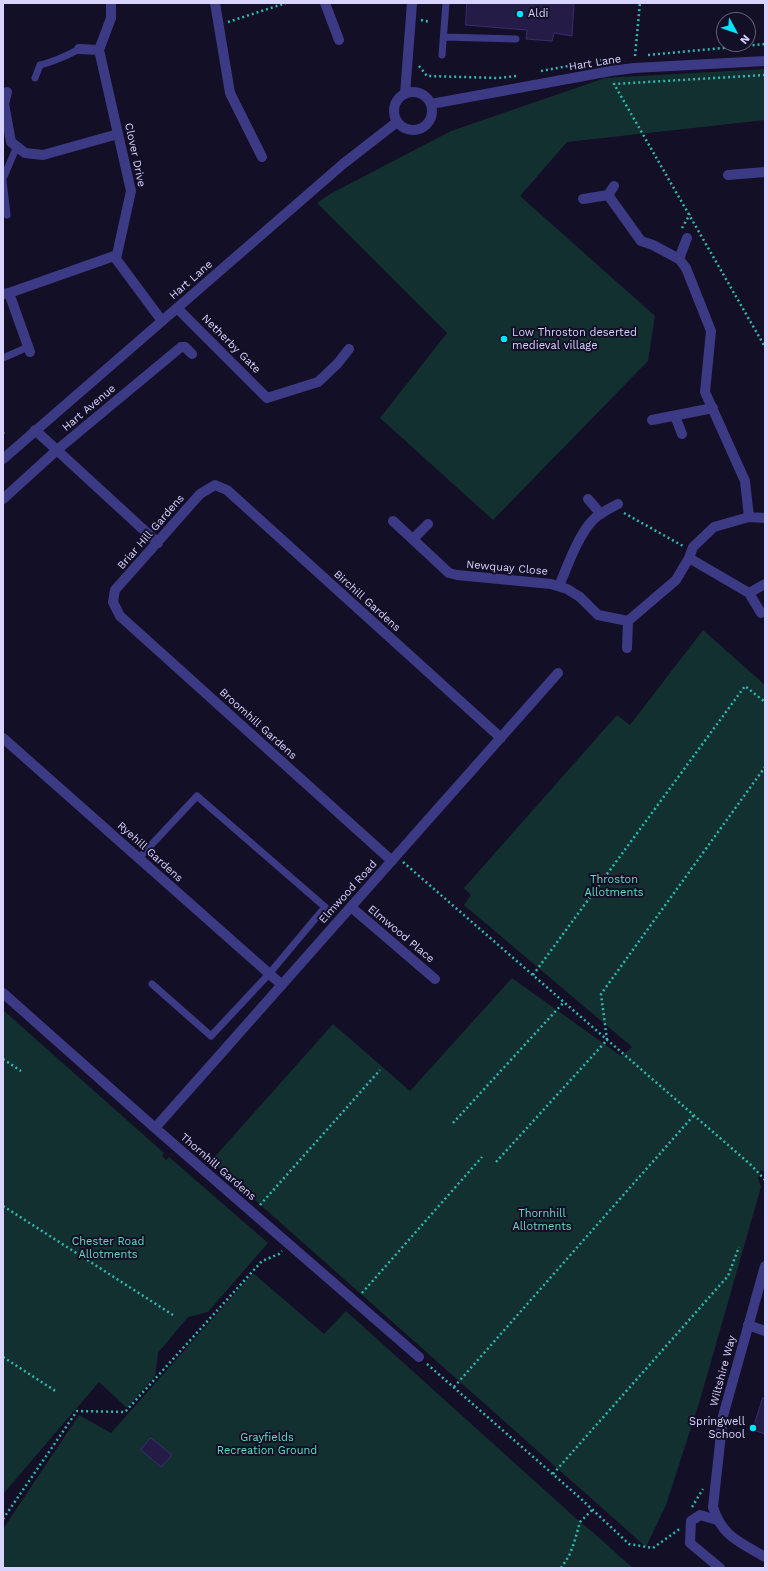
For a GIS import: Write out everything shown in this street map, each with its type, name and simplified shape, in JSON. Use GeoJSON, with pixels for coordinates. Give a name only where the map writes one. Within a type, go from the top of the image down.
{"type":"FeatureCollection","features":[{"type":"Feature","properties":{"kind":"street"},"geometry":{"type":"LineString","coordinates":[[79,49],[99,50],[111,18],[110,3]]}},
{"type":"Feature","properties":{"kind":"street"},"geometry":{"type":"LineString","coordinates":[[216,3],[218,25],[230,93],[262,157]]}},
{"type":"Feature","properties":{"kind":"street"},"geometry":{"type":"LineString","coordinates":[[325,3],[339,40]]}},
{"type":"Feature","properties":{"kind":"street"},"geometry":{"type":"LineString","coordinates":[[405,94],[412,3]]}},
{"type":"Feature","properties":{"kind":"street","name":"Clover Drive"},"geometry":{"type":"LineString","coordinates":[[99,50],[131,191],[117,255]]}},
{"type":"Feature","properties":{"kind":"street","name":"Hart Lane"},"geometry":{"type":"LineString","coordinates":[[431,104],[634,68],[765,60]]}},
{"type":"Feature","properties":{"kind":"street"},"geometry":{"type":"LineString","coordinates":[[7,92],[4,104],[11,142],[25,153],[43,155],[118,134]]}},
{"type":"Feature","properties":{"kind":"street"},"geometry":{"type":"LineString","coordinates":[[416,92],[422,94],[431,104],[431,118],[427,125],[420,129],[408,129],[397,122],[394,109],[398,99],[405,94],[416,92]]}},
{"type":"Feature","properties":{"kind":"street","name":"Hart Lane"},"geometry":{"type":"LineString","coordinates":[[3,459],[343,164],[397,122]]}},
{"type":"Feature","properties":{"kind":"street"},"geometry":{"type":"LineString","coordinates":[[728,175],[765,172]]}},
{"type":"Feature","properties":{"kind":"street"},"geometry":{"type":"LineString","coordinates":[[583,199],[608,195],[614,186]]}},
{"type":"Feature","properties":{"kind":"street"},"geometry":{"type":"LineString","coordinates":[[608,195],[641,241],[653,245],[679,259],[686,268],[711,331],[705,392],[713,408],[717,422],[745,481],[749,517]]}},
{"type":"Feature","properties":{"kind":"street"},"geometry":{"type":"LineString","coordinates":[[679,259],[687,238]]}},
{"type":"Feature","properties":{"kind":"street"},"geometry":{"type":"LineString","coordinates":[[29,350],[6,293],[117,255],[116,259],[162,321]]}},
{"type":"Feature","properties":{"kind":"street","name":"Netherby Gate"},"geometry":{"type":"LineString","coordinates":[[177,308],[267,398],[318,382],[349,349]]}},
{"type":"Feature","properties":{"kind":"street","name":"Hart Avenue"},"geometry":{"type":"LineString","coordinates":[[3,499],[57,450],[181,347],[185,347],[192,354]]}},
{"type":"Feature","properties":{"kind":"street"},"geometry":{"type":"LineString","coordinates":[[652,420],[713,408]]}},
{"type":"Feature","properties":{"kind":"street"},"geometry":{"type":"LineString","coordinates":[[675,416],[682,434]]}},
{"type":"Feature","properties":{"kind":"street"},"geometry":{"type":"LineString","coordinates":[[35,430],[158,543]]}},
{"type":"Feature","properties":{"kind":"street","name":"Briar Hill Gardens"},"geometry":{"type":"LineString","coordinates":[[113,602],[115,590],[200,494],[215,485]]}},
{"type":"Feature","properties":{"kind":"street","name":"Birchill Gardens"},"geometry":{"type":"LineString","coordinates":[[215,485],[227,490],[501,738]]}},
{"type":"Feature","properties":{"kind":"street"},"geometry":{"type":"LineString","coordinates":[[588,499],[601,514]]}},
{"type":"Feature","properties":{"kind":"street"},"geometry":{"type":"LineString","coordinates":[[559,586],[584,533],[592,520],[616,506]]}},
{"type":"Feature","properties":{"kind":"street"},"geometry":{"type":"LineString","coordinates":[[627,648],[628,621],[676,580],[693,547],[714,527],[749,517],[765,518]]}},
{"type":"Feature","properties":{"kind":"street","name":"Newquay Close"},"geometry":{"type":"LineString","coordinates":[[393,521],[449,573],[457,576],[551,584],[559,586],[580,597],[598,615],[628,621]]}},
{"type":"Feature","properties":{"kind":"street"},"geometry":{"type":"LineString","coordinates":[[413,539],[428,524]]}},
{"type":"Feature","properties":{"kind":"street"},"geometry":{"type":"LineString","coordinates":[[690,554],[750,593],[761,613]]}},
{"type":"Feature","properties":{"kind":"street"},"geometry":{"type":"LineString","coordinates":[[750,593],[765,584]]}},
{"type":"Feature","properties":{"kind":"street","name":"Broomhill Gardens"},"geometry":{"type":"LineString","coordinates":[[113,602],[120,616],[394,858]]}},
{"type":"Feature","properties":{"kind":"street","name":"Elmwood Road"},"geometry":{"type":"LineString","coordinates":[[155,1128],[558,673]]}},
{"type":"Feature","properties":{"kind":"street","name":"Ryehill Gardens"},"geometry":{"type":"LineString","coordinates":[[3,738],[282,985]]}},
{"type":"Feature","properties":{"kind":"street","name":"Elmwood Place"},"geometry":{"type":"LineString","coordinates":[[351,907],[435,979]]}},
{"type":"Feature","properties":{"kind":"street","name":"Thornhill Gardens"},"geometry":{"type":"LineString","coordinates":[[3,993],[155,1128],[419,1357]]}},
{"type":"Feature","properties":{"kind":"street","name":"Wiltshire Way"},"geometry":{"type":"LineString","coordinates":[[765,1266],[723,1416],[713,1507],[717,1520],[729,1536],[765,1556]]}},
{"type":"Feature","properties":{"kind":"street"},"geometry":{"type":"LineString","coordinates":[[748,1325],[765,1331]]}},
{"type":"Feature","properties":{"kind":"street"},"geometry":{"type":"LineString","coordinates":[[717,1520],[700,1515],[690,1517],[690,1543],[720,1568]]}},
{"type":"Feature","properties":{"kind":"lane"},"geometry":{"type":"LineString","coordinates":[[442,55],[446,3]]}},
{"type":"Feature","properties":{"kind":"lane"},"geometry":{"type":"LineString","coordinates":[[444,37],[516,39]]}},
{"type":"Feature","properties":{"kind":"lane"},"geometry":{"type":"LineString","coordinates":[[35,78],[40,65],[47,64],[58,58],[72,54],[79,49]]}},
{"type":"Feature","properties":{"kind":"lane"},"geometry":{"type":"LineString","coordinates":[[7,215],[3,180],[17,146]]}},
{"type":"Feature","properties":{"kind":"lane"},"geometry":{"type":"LineString","coordinates":[[3,358],[29,350]]}},
{"type":"Feature","properties":{"kind":"lane"},"geometry":{"type":"LineString","coordinates":[[139,858],[197,796],[325,908],[269,974],[211,1036],[152,984]]}},
{"type":"Feature","properties":{"kind":"path"},"geometry":{"type":"LineString","coordinates":[[218,25],[286,3]]}},
{"type":"Feature","properties":{"kind":"path"},"geometry":{"type":"LineString","coordinates":[[629,57],[636,56],[640,3]]}},
{"type":"Feature","properties":{"kind":"path"},"geometry":{"type":"LineString","coordinates":[[420,27],[421,14]]}},
{"type":"Feature","properties":{"kind":"path"},"geometry":{"type":"LineString","coordinates":[[421,20],[430,22]]}},
{"type":"Feature","properties":{"kind":"path"},"geometry":{"type":"LineString","coordinates":[[643,55],[765,44]]}},
{"type":"Feature","properties":{"kind":"path"},"geometry":{"type":"LineString","coordinates":[[536,72],[608,59]]}},
{"type":"Feature","properties":{"kind":"path"},"geometry":{"type":"LineString","coordinates":[[416,63],[427,76],[498,78],[523,75]]}},
{"type":"Feature","properties":{"kind":"path"},"geometry":{"type":"LineString","coordinates":[[765,75],[614,84],[765,347]]}},
{"type":"Feature","properties":{"kind":"path"},"geometry":{"type":"LineString","coordinates":[[616,506],[690,554]]}},
{"type":"Feature","properties":{"kind":"path"},"geometry":{"type":"LineString","coordinates":[[533,975],[745,686],[765,702]]}},
{"type":"Feature","properties":{"kind":"path"},"geometry":{"type":"LineString","coordinates":[[496,1162],[607,1040],[602,994],[765,767]]}},
{"type":"Feature","properties":{"kind":"path"},"geometry":{"type":"LineString","coordinates":[[394,858],[533,975],[751,1165],[765,1180]]}},
{"type":"Feature","properties":{"kind":"path"},"geometry":{"type":"LineString","coordinates":[[453,1123],[564,1002]]}},
{"type":"Feature","properties":{"kind":"path"},"geometry":{"type":"LineString","coordinates":[[3,1059],[21,1071]]}},
{"type":"Feature","properties":{"kind":"path"},"geometry":{"type":"LineString","coordinates":[[253,1213],[380,1070]]}},
{"type":"Feature","properties":{"kind":"path"},"geometry":{"type":"LineString","coordinates":[[454,1387],[694,1115]]}},
{"type":"Feature","properties":{"kind":"path"},"geometry":{"type":"LineString","coordinates":[[355,1301],[482,1157]]}},
{"type":"Feature","properties":{"kind":"path"},"geometry":{"type":"LineString","coordinates":[[3,1206],[173,1315]]}},
{"type":"Feature","properties":{"kind":"path"},"geometry":{"type":"LineString","coordinates":[[3,1519],[77,1411],[125,1412],[262,1261],[279,1254],[289,1244]]}},
{"type":"Feature","properties":{"kind":"path"},"geometry":{"type":"LineString","coordinates":[[553,1474],[728,1276],[739,1247]]}},
{"type":"Feature","properties":{"kind":"path"},"geometry":{"type":"LineString","coordinates":[[3,1357],[57,1392]]}},
{"type":"Feature","properties":{"kind":"path"},"geometry":{"type":"LineString","coordinates":[[419,1357],[553,1474],[629,1544],[653,1548],[676,1532],[690,1517],[705,1486]]}},
{"type":"Feature","properties":{"kind":"path"},"geometry":{"type":"LineString","coordinates":[[560,1568],[569,1556],[580,1522],[592,1510]]}},
{"type":"Feature","properties":{"kind":"path"},"geometry":{"type":"LineString","coordinates":[[676,1532],[680,1525]]}},
{"type":"Feature","properties":{"kind":"green space"},"geometry":{"type":"Polygon","coordinates":[[[765,69],[765,120],[567,142],[520,196],[655,316],[648,361],[493,520],[380,418],[447,333],[317,203],[330,194],[451,131],[605,78],[765,69]]]}},
{"type":"Feature","properties":{"kind":"green space","name":"Thornhill Allotments"},"geometry":{"type":"Polygon","coordinates":[[[703,630],[765,685],[765,1172],[761,1170],[758,1178],[761,1187],[700,1400],[666,1505],[646,1547],[211,1161],[333,1024],[410,1091],[512,978],[621,1056],[632,1047],[464,905],[471,895],[464,888],[617,715],[630,725],[703,630]]]}},
{"type":"Feature","properties":{"kind":"green space","name":"Chester Road Allotments"},"geometry":{"type":"Polygon","coordinates":[[[3,1010],[164,1153],[162,1156],[166,1160],[169,1157],[268,1243],[208,1312],[188,1317],[158,1353],[155,1376],[127,1408],[99,1382],[3,1494],[3,1010]]]}},
{"type":"Feature","properties":{"kind":"green space","name":"Grayfields Recreation Ground"},"geometry":{"type":"Polygon","coordinates":[[[253,1273],[324,1334],[346,1311],[633,1568],[3,1568],[3,1529],[79,1415],[111,1433],[253,1273]]]}},
{"type":"Feature","properties":{"kind":"building","name":"Aldi"},"geometry":{"type":"Polygon","coordinates":[[[467,3],[574,3],[572,36],[554,33],[552,41],[526,39],[527,30],[466,25],[467,3]]]}},
{"type":"Feature","properties":{"kind":"building"},"geometry":{"type":"Polygon","coordinates":[[[763,1398],[765,1399],[765,1434],[753,1430],[763,1398]]]}},
{"type":"Feature","properties":{"kind":"building"},"geometry":{"type":"Polygon","coordinates":[[[151,1438],[172,1455],[161,1467],[141,1450],[151,1438]]]}},
{"type":"Feature","properties":{"kind":"place","name":"Aldi"},"geometry":{"type":"Point","coordinates":[520,14]}},
{"type":"Feature","properties":{"kind":"place","name":"Low Throston deserted medieval village"},"geometry":{"type":"Point","coordinates":[504,339]}},
{"type":"Feature","properties":{"kind":"place","name":"Springwell School"},"geometry":{"type":"Point","coordinates":[753,1428]}},
{"type":"Feature","properties":{"kind":"park label","name":"Throston Allotments"},"geometry":{"type":"Point","coordinates":[614,886]}}]}
